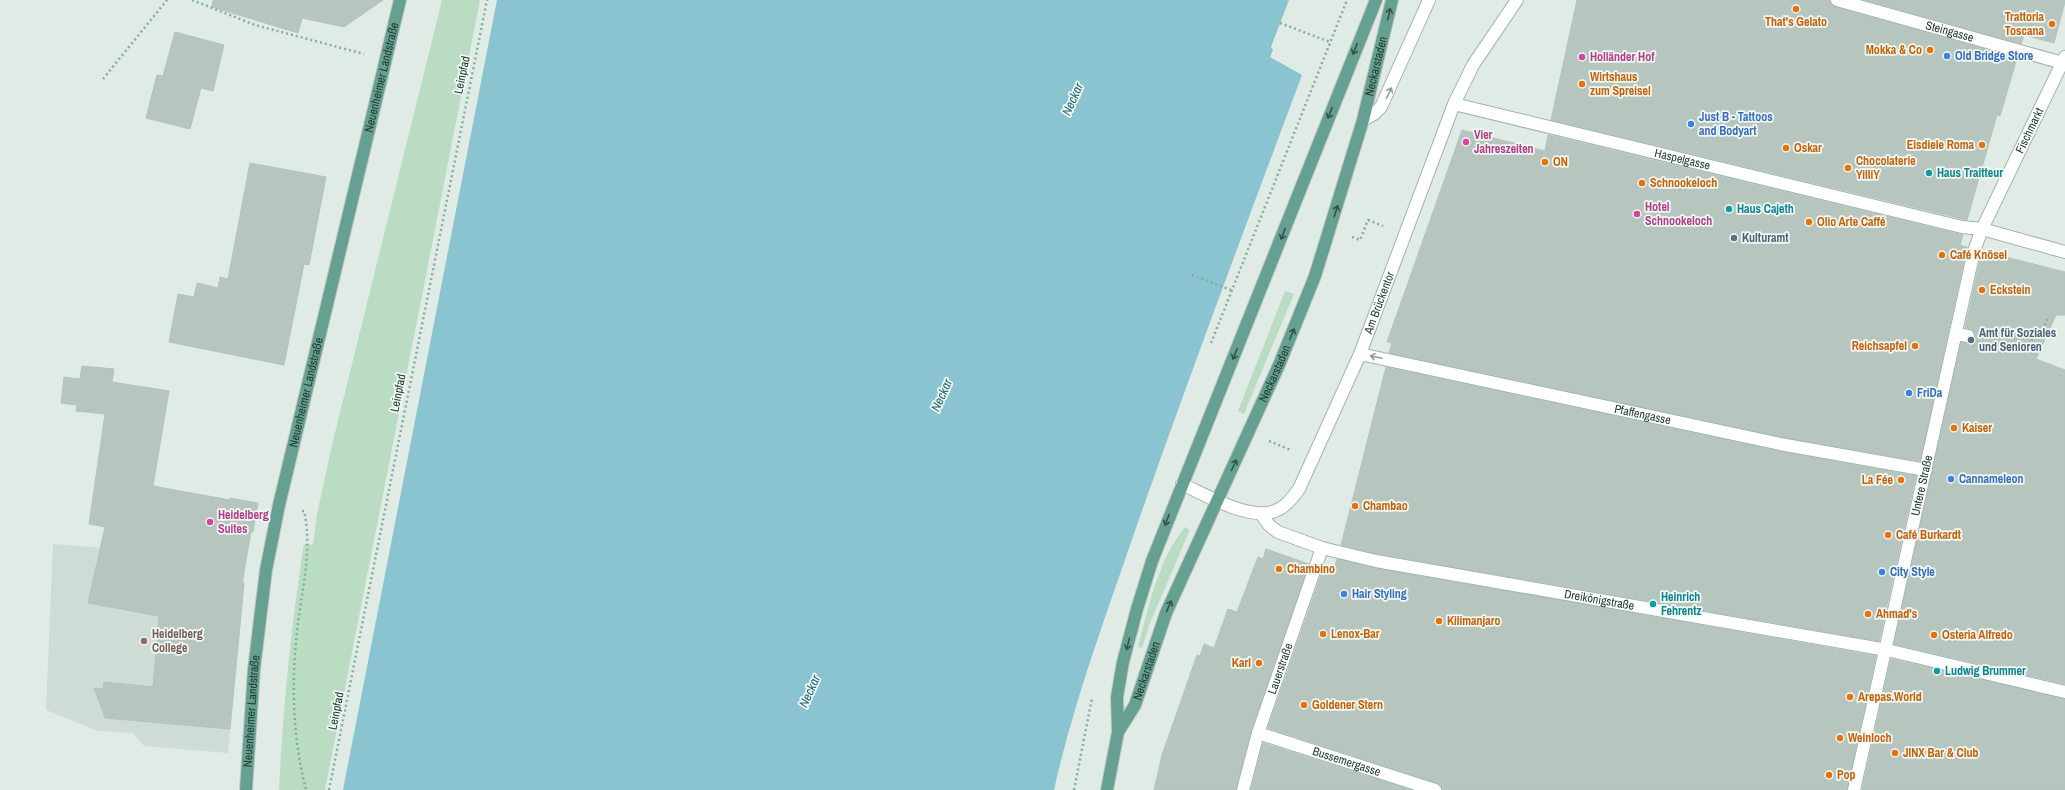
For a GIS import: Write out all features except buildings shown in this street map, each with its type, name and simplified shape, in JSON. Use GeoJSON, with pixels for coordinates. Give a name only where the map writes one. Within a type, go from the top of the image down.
{"type":"FeatureCollection","features":[{"type":"Feature","properties":{"kind":"main road","name":"Neuenheimer Landstraße"},"geometry":{"type":"LineString","coordinates":[[246,790],[256,654],[266,570],[279,505],[400,0]]}},
{"type":"Feature","properties":{"kind":"main road","name":"Neckarstaden"},"geometry":{"type":"LineString","coordinates":[[1107,790],[1118,732],[1117,697],[1123,662],[1136,609],[1168,518],[1376,0]]}},
{"type":"Feature","properties":{"kind":"main road","name":"Neckarstaden"},"geometry":{"type":"LineString","coordinates":[[1118,732],[1135,705],[1166,613],[1279,365],[1315,276],[1363,120],[1392,0]]}},
{"type":"Feature","properties":{"kind":"street"},"geometry":{"type":"LineString","coordinates":[[1363,120],[1374,114],[1382,107],[1429,0]]}},
{"type":"Feature","properties":{"kind":"street","name":"Am Brückentor"},"geometry":{"type":"LineString","coordinates":[[1182,484],[1238,509],[1261,514],[1276,511],[1283,507],[1290,501],[1299,488],[1360,354],[1454,104],[1473,65],[1517,0]]}},
{"type":"Feature","properties":{"kind":"street","name":"Steingasse"},"geometry":{"type":"LineString","coordinates":[[1837,0],[2064,60]]}},
{"type":"Feature","properties":{"kind":"street","name":"Fischmarkt"},"geometry":{"type":"LineString","coordinates":[[1982,229],[2026,134],[2064,60]]}},
{"type":"Feature","properties":{"kind":"street","name":"Haspelgasse"},"geometry":{"type":"LineString","coordinates":[[1454,104],[1962,227],[1982,229]]}},
{"type":"Feature","properties":{"kind":"street"},"geometry":{"type":"LineString","coordinates":[[1982,229],[2065,252]]}},
{"type":"Feature","properties":{"kind":"street","name":"Untere Straße"},"geometry":{"type":"LineString","coordinates":[[1854,790],[1887,650],[1974,251],[1982,229]]}},
{"type":"Feature","properties":{"kind":"street"},"geometry":{"type":"LineString","coordinates":[[1956,334],[1968,336]]}},
{"type":"Feature","properties":{"kind":"street","name":"Pfaffengasse"},"geometry":{"type":"LineString","coordinates":[[1360,354],[1780,444],[1926,470]]}},
{"type":"Feature","properties":{"kind":"street","name":"Dreikönigstraße"},"geometry":{"type":"LineString","coordinates":[[1261,514],[1269,525],[1278,532],[1346,555],[1887,650],[2065,692]]}},
{"type":"Feature","properties":{"kind":"street","name":"Lauerstraße"},"geometry":{"type":"LineString","coordinates":[[1243,790],[1258,733],[1322,548]]}},
{"type":"Feature","properties":{"kind":"street","name":"Bussemergasse"},"geometry":{"type":"LineString","coordinates":[[1258,733],[1435,790]]}},
{"type":"Feature","properties":{"kind":"path"},"geometry":{"type":"LineString","coordinates":[[104,79],[167,0]]}},
{"type":"Feature","properties":{"kind":"path"},"geometry":{"type":"LineString","coordinates":[[192,0],[255,25],[386,60]]}},
{"type":"Feature","properties":{"kind":"path","name":"Leinpfad"},"geometry":{"type":"LineString","coordinates":[[330,790],[434,256],[487,0]]}},
{"type":"Feature","properties":{"kind":"path"},"geometry":{"type":"LineString","coordinates":[[1210,348],[1231,290],[1347,0]]}},
{"type":"Feature","properties":{"kind":"path"},"geometry":{"type":"LineString","coordinates":[[1280,23],[1330,42]]}},
{"type":"Feature","properties":{"kind":"path"},"geometry":{"type":"LineString","coordinates":[[1361,238],[1366,224]]}},
{"type":"Feature","properties":{"kind":"path"},"geometry":{"type":"LineString","coordinates":[[1192,275],[1231,290]]}},
{"type":"Feature","properties":{"kind":"path"},"geometry":{"type":"LineString","coordinates":[[2021,351],[2045,325],[2047,319]]}},
{"type":"Feature","properties":{"kind":"path"},"geometry":{"type":"LineString","coordinates":[[279,505],[304,511],[306,522],[308,544],[294,670],[296,736],[300,766],[306,790]]}},
{"type":"Feature","properties":{"kind":"shaded area","name":"Heidelberg College"},"geometry":{"type":"Polygon","coordinates":[[[53,544],[142,551],[245,572],[228,753],[144,746],[133,733],[98,731],[46,710],[53,544]]]}},
{"type":"Feature","properties":{"kind":"green space"},"geometry":{"type":"Polygon","coordinates":[[[442,0],[480,0],[325,790],[279,790],[288,667],[304,544],[313,545],[317,514],[332,445],[442,0]]]}},
{"type":"Feature","properties":{"kind":"green space"},"geometry":{"type":"Polygon","coordinates":[[[1285,291],[1294,294],[1244,414],[1238,411],[1285,291]]]}},
{"type":"Feature","properties":{"kind":"green space"},"geometry":{"type":"Polygon","coordinates":[[[1185,527],[1190,530],[1150,623],[1142,648],[1138,647],[1161,569],[1176,540],[1185,527]]]}},
{"type":"Feature","properties":{"kind":"water","name":"Neckar"},"geometry":{"type":"Polygon","coordinates":[[[497,0],[1289,0],[1271,47],[1273,50],[1270,57],[1302,75],[1137,525],[1081,690],[1054,790],[343,790],[497,0]]]}},
{"type":"Feature","properties":{"kind":"place","name":"That's Gelato"},"geometry":{"type":"Point","coordinates":[1796,9]}},
{"type":"Feature","properties":{"kind":"place","name":"Trattoria Toscana"},"geometry":{"type":"Point","coordinates":[2052,24]}},
{"type":"Feature","properties":{"kind":"place","name":"Mokka & Co"},"geometry":{"type":"Point","coordinates":[1930,50]}},
{"type":"Feature","properties":{"kind":"place","name":"Old Bridge Store"},"geometry":{"type":"Point","coordinates":[1947,56]}},
{"type":"Feature","properties":{"kind":"place","name":"Holländer Hof"},"geometry":{"type":"Point","coordinates":[1582,57]}},
{"type":"Feature","properties":{"kind":"place","name":"Wirtshaus zum Spreisel"},"geometry":{"type":"Point","coordinates":[1582,84]}},
{"type":"Feature","properties":{"kind":"place","name":"Just B - Tattoos and Bodyart"},"geometry":{"type":"Point","coordinates":[1691,124]}},
{"type":"Feature","properties":{"kind":"place","name":"Vier Jahreszeiten"},"geometry":{"type":"Point","coordinates":[1466,142]}},
{"type":"Feature","properties":{"kind":"place","name":"Eisdiele Roma"},"geometry":{"type":"Point","coordinates":[1982,145]}},
{"type":"Feature","properties":{"kind":"place","name":"Oskar"},"geometry":{"type":"Point","coordinates":[1786,148]}},
{"type":"Feature","properties":{"kind":"place","name":"ON"},"geometry":{"type":"Point","coordinates":[1545,162]}},
{"type":"Feature","properties":{"kind":"place","name":"Chocolaterie YilliY"},"geometry":{"type":"Point","coordinates":[1848,168]}},
{"type":"Feature","properties":{"kind":"place","name":"Haus Traitteur"},"geometry":{"type":"Point","coordinates":[1929,173]}},
{"type":"Feature","properties":{"kind":"place","name":"Schnookeloch"},"geometry":{"type":"Point","coordinates":[1642,183]}},
{"type":"Feature","properties":{"kind":"place","name":"Haus Cajeth"},"geometry":{"type":"Point","coordinates":[1729,209]}},
{"type":"Feature","properties":{"kind":"place","name":"Hotel Schnookeloch"},"geometry":{"type":"Point","coordinates":[1637,214]}},
{"type":"Feature","properties":{"kind":"place","name":"Olio Arte Caffé"},"geometry":{"type":"Point","coordinates":[1809,222]}},
{"type":"Feature","properties":{"kind":"place","name":"Kulturamt"},"geometry":{"type":"Point","coordinates":[1734,238]}},
{"type":"Feature","properties":{"kind":"place","name":"Café Knösel"},"geometry":{"type":"Point","coordinates":[1942,255]}},
{"type":"Feature","properties":{"kind":"place","name":"Eckstein"},"geometry":{"type":"Point","coordinates":[1982,290]}},
{"type":"Feature","properties":{"kind":"place","name":"Amt für Soziales und Senioren"},"geometry":{"type":"Point","coordinates":[1971,340]}},
{"type":"Feature","properties":{"kind":"place","name":"Reichsapfel"},"geometry":{"type":"Point","coordinates":[1915,346]}},
{"type":"Feature","properties":{"kind":"place","name":"FriDa"},"geometry":{"type":"Point","coordinates":[1909,393]}},
{"type":"Feature","properties":{"kind":"place","name":"Kaiser"},"geometry":{"type":"Point","coordinates":[1954,428]}},
{"type":"Feature","properties":{"kind":"place","name":"Cannameleon"},"geometry":{"type":"Point","coordinates":[1951,479]}},
{"type":"Feature","properties":{"kind":"place","name":"La Fée"},"geometry":{"type":"Point","coordinates":[1901,480]}},
{"type":"Feature","properties":{"kind":"place","name":"Chambao"},"geometry":{"type":"Point","coordinates":[1355,506]}},
{"type":"Feature","properties":{"kind":"place","name":"Heidelberg Suites"},"geometry":{"type":"Point","coordinates":[210,522]}},
{"type":"Feature","properties":{"kind":"place","name":"Café Burkardt"},"geometry":{"type":"Point","coordinates":[1888,535]}},
{"type":"Feature","properties":{"kind":"place","name":"Chambino"},"geometry":{"type":"Point","coordinates":[1279,569]}},
{"type":"Feature","properties":{"kind":"place","name":"City Style"},"geometry":{"type":"Point","coordinates":[1882,572]}},
{"type":"Feature","properties":{"kind":"place","name":"Hair Styling"},"geometry":{"type":"Point","coordinates":[1344,594]}},
{"type":"Feature","properties":{"kind":"place","name":"Heinrich Fehrentz"},"geometry":{"type":"Point","coordinates":[1653,604]}},
{"type":"Feature","properties":{"kind":"place","name":"Ahmad's"},"geometry":{"type":"Point","coordinates":[1868,614]}},
{"type":"Feature","properties":{"kind":"place","name":"Kilimanjaro"},"geometry":{"type":"Point","coordinates":[1439,621]}},
{"type":"Feature","properties":{"kind":"place","name":"Lenox-Bar"},"geometry":{"type":"Point","coordinates":[1323,634]}},
{"type":"Feature","properties":{"kind":"place","name":"Osteria Alfredo"},"geometry":{"type":"Point","coordinates":[1934,635]}},
{"type":"Feature","properties":{"kind":"place","name":"Heidelberg College"},"geometry":{"type":"Point","coordinates":[144,641]}},
{"type":"Feature","properties":{"kind":"place","name":"Karl"},"geometry":{"type":"Point","coordinates":[1259,663]}},
{"type":"Feature","properties":{"kind":"place","name":"Ludwig Brummer"},"geometry":{"type":"Point","coordinates":[1937,671]}},
{"type":"Feature","properties":{"kind":"place","name":"Arepas.World"},"geometry":{"type":"Point","coordinates":[1850,697]}},
{"type":"Feature","properties":{"kind":"place","name":"Goldener Stern"},"geometry":{"type":"Point","coordinates":[1304,705]}},
{"type":"Feature","properties":{"kind":"place","name":"Weinloch"},"geometry":{"type":"Point","coordinates":[1840,738]}},
{"type":"Feature","properties":{"kind":"place","name":"JINX Bar & Club"},"geometry":{"type":"Point","coordinates":[1895,753]}},
{"type":"Feature","properties":{"kind":"place","name":"Pop"},"geometry":{"type":"Point","coordinates":[1829,775]}}]}
